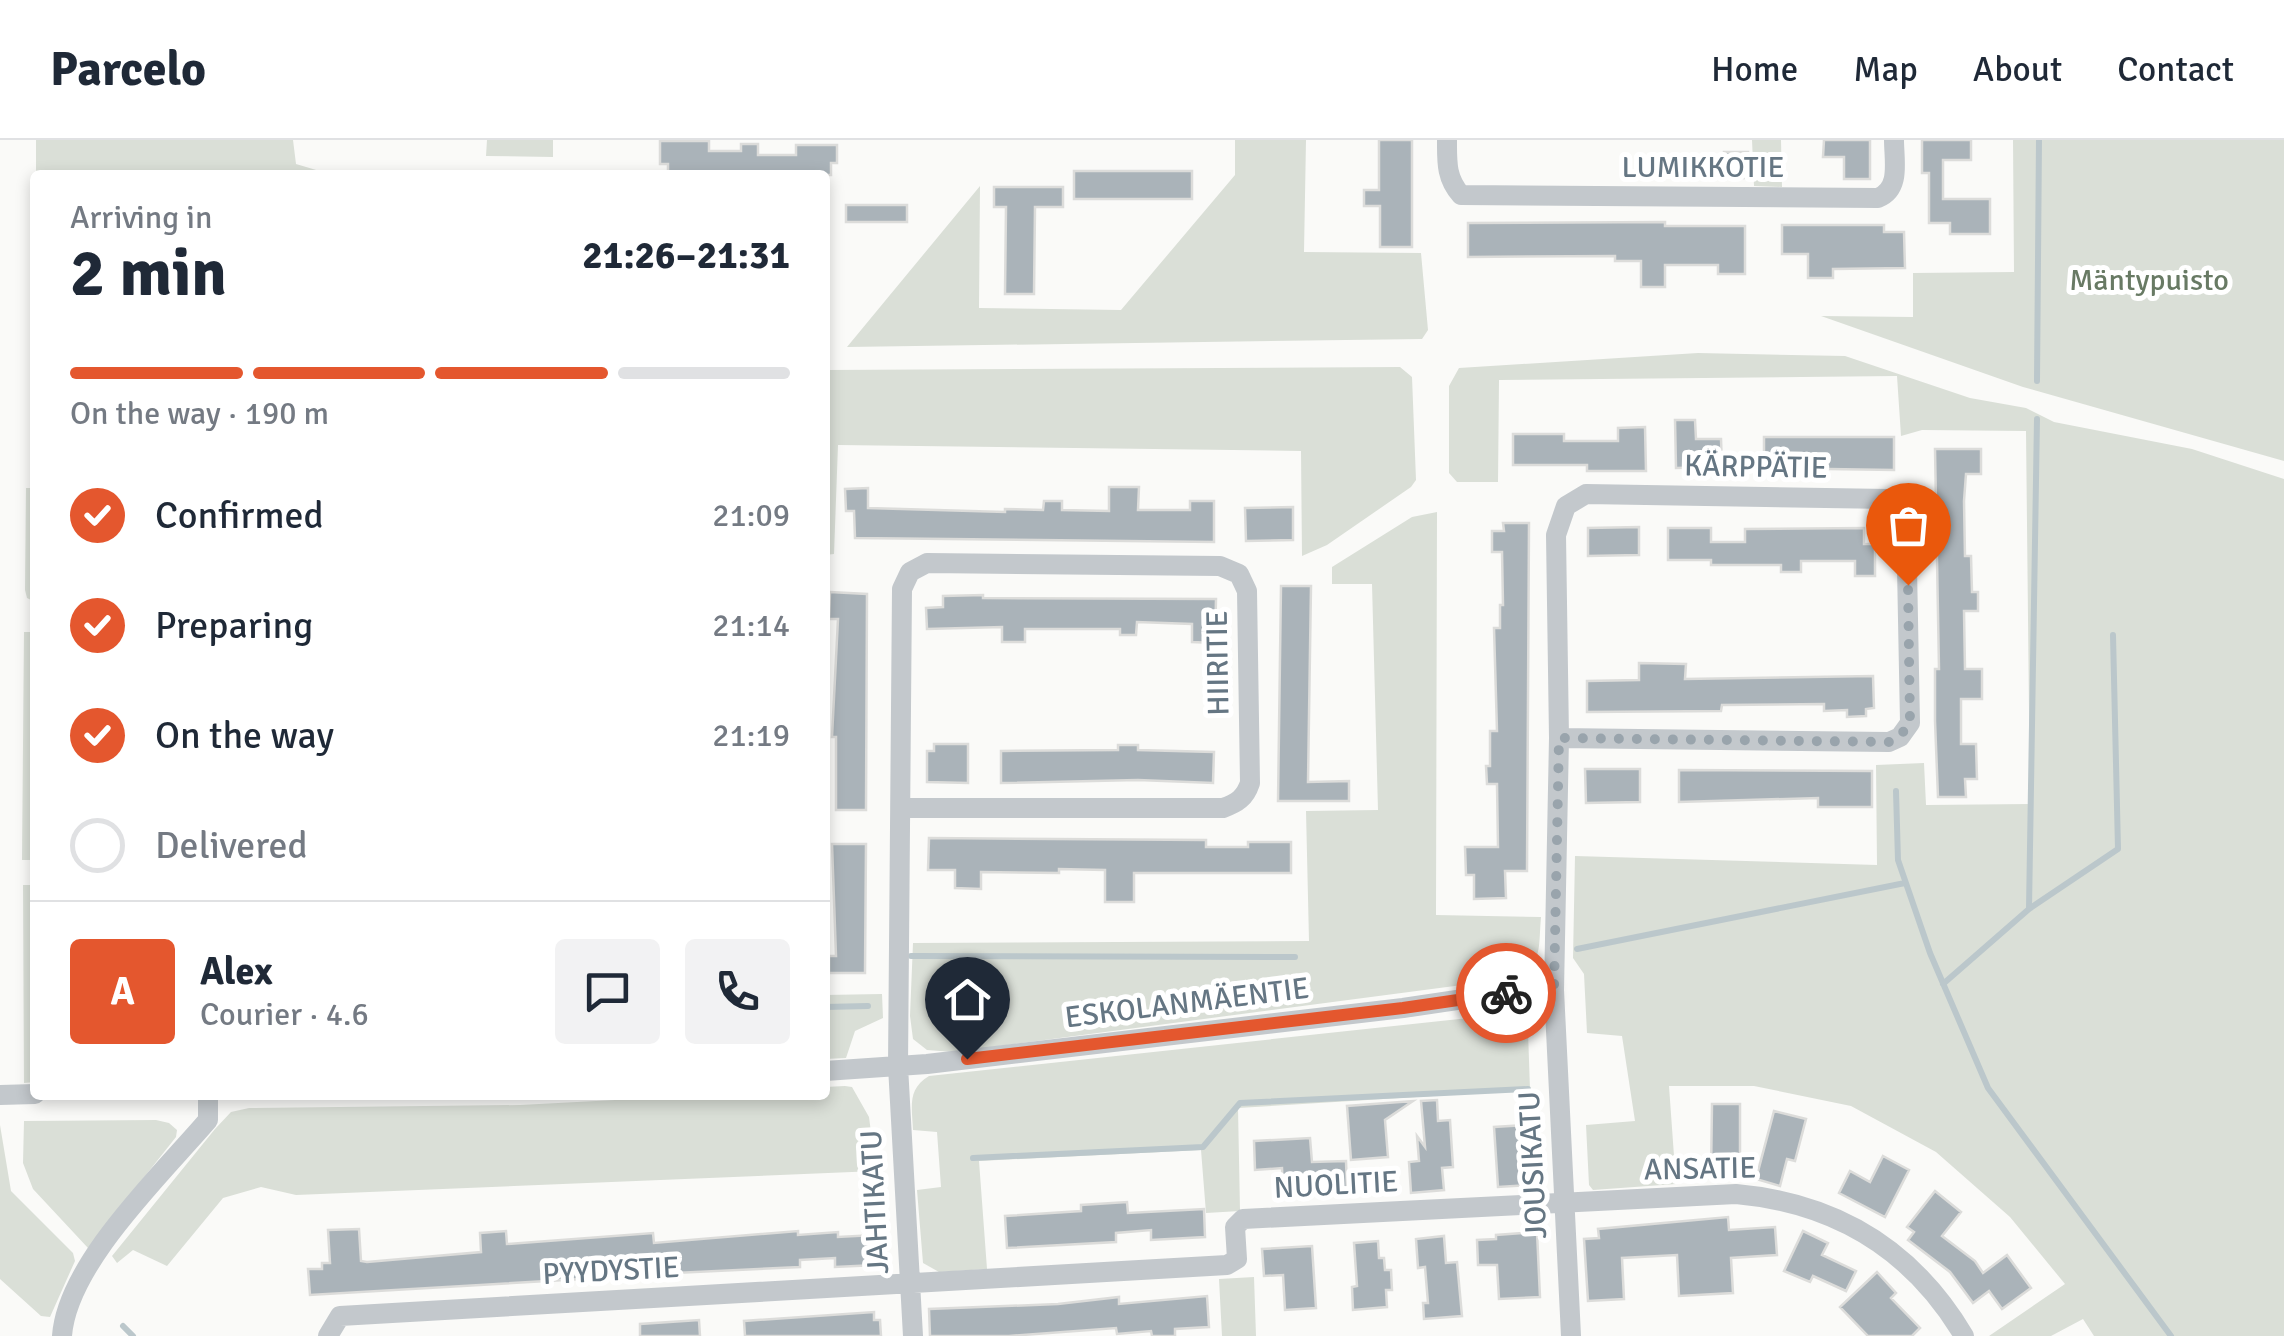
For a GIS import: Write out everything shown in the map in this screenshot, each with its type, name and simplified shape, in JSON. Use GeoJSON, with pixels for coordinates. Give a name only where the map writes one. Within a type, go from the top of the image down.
{"type":"FeatureCollection","features":[{"type":"Feature","properties":{"kind":"street","name":"LUMIKKOTIE"},"geometry":{"type":"LineString","coordinates":[[1447,140],[1447,168],[1461,196],[1878,198],[1894,186],[1894,140]]}},
{"type":"Feature","properties":{"kind":"street","name":"KÄRPPÄTIE"},"geometry":{"type":"LineString","coordinates":[[1554,990],[1559,738],[1556,535],[1566,506],[1586,494],[1889,498],[1901,504],[1906,516],[1910,723],[1900,736],[1889,742],[1559,738]]}},
{"type":"Feature","properties":{"kind":"street","name":"HIIRITIE"},"geometry":{"type":"LineString","coordinates":[[898,1066],[902,589],[910,572],[927,562],[1220,566],[1239,574],[1248,591],[1250,783],[1237,803],[1223,808],[901,808]]}},
{"type":"Feature","properties":{"kind":"street","name":"ESKOLANMÄENTIE"},"geometry":{"type":"LineString","coordinates":[[830,1070],[898,1066],[1403,1008],[1524,990],[1554,990]]}},
{"type":"Feature","properties":{"kind":"street","name":"JOUSIKATU"},"geometry":{"type":"LineString","coordinates":[[1554,990],[1571,1336]]}},
{"type":"Feature","properties":{"kind":"street","name":"JAHTIKATU"},"geometry":{"type":"LineString","coordinates":[[898,1066],[912,1336]]}},
{"type":"Feature","properties":{"kind":"street"},"geometry":{"type":"LineString","coordinates":[[0,1094],[30,1094]]}},
{"type":"Feature","properties":{"kind":"street"},"geometry":{"type":"LineString","coordinates":[[62,1336],[69,1304],[88,1261],[208,1120],[208,1100]]}},
{"type":"Feature","properties":{"kind":"street","name":"ANSATIE"},"geometry":{"type":"LineString","coordinates":[[1565,1204],[1736,1194],[1813,1208],[1842,1221],[1906,1263],[1926,1281],[1964,1336]]}},
{"type":"Feature","properties":{"kind":"street","name":"NUOLITIE"},"geometry":{"type":"LineString","coordinates":[[910,1284],[1227,1265],[1236,1259],[1236,1227],[1242,1219],[1565,1204]]}},
{"type":"Feature","properties":{"kind":"street","name":"PYYDYSTIE"},"geometry":{"type":"LineString","coordinates":[[328,1336],[340,1316],[910,1284]]}},
{"type":"Feature","properties":{"kind":"green space"},"geometry":{"type":"Polygon","coordinates":[[[36,140],[293,140],[296,164],[316,170],[36,170],[36,140]]]}},
{"type":"Feature","properties":{"kind":"green space"},"geometry":{"type":"Polygon","coordinates":[[[487,140],[553,140],[553,157],[486,156],[487,140]]]}},
{"type":"Feature","properties":{"kind":"green space"},"geometry":{"type":"Polygon","coordinates":[[[1235,140],[1306,140],[1304,252],[1421,253],[1428,330],[1422,339],[847,347],[980,186],[979,308],[1121,310],[1235,175],[1235,140]]]}},
{"type":"Feature","properties":{"kind":"green space"},"geometry":{"type":"Polygon","coordinates":[[[1752,140],[1781,140],[1782,187],[1754,186],[1752,140]]]}},
{"type":"Feature","properties":{"kind":"green space","name":"Mäntypuisto"},"geometry":{"type":"Polygon","coordinates":[[[2013,140],[2284,140],[2284,461],[2023,387],[1821,316],[1913,317],[1913,273],[2014,272],[2013,140]]]}},
{"type":"Feature","properties":{"kind":"green space"},"geometry":{"type":"Polygon","coordinates":[[[1698,353],[1845,356],[1970,398],[2026,408],[2054,422],[2192,449],[2284,479],[2284,1336],[2094,1336],[2083,1319],[2051,1336],[1989,1336],[2065,1284],[2010,1217],[1936,1152],[1851,1106],[1754,1086],[1669,1086],[1676,1184],[1593,1190],[1589,1185],[1586,1125],[1635,1121],[1622,1036],[1587,1033],[1584,974],[1573,958],[1575,856],[1877,865],[1876,765],[1924,763],[1926,805],[2030,804],[2026,431],[1922,430],[1901,436],[1897,376],[1499,380],[1498,482],[1457,482],[1449,473],[1449,386],[1459,368],[1698,353]]]}},
{"type":"Feature","properties":{"kind":"green space"},"geometry":{"type":"Polygon","coordinates":[[[1400,367],[1412,377],[1416,480],[1327,545],[1302,556],[1301,451],[838,445],[834,554],[830,554],[830,370],[1400,367]]]}},
{"type":"Feature","properties":{"kind":"green space"},"geometry":{"type":"Polygon","coordinates":[[[26,488],[30,488],[30,600],[25,590],[26,488]]]}},
{"type":"Feature","properties":{"kind":"green space"},"geometry":{"type":"Polygon","coordinates":[[[1437,512],[1436,915],[1541,917],[1537,956],[1528,969],[1508,979],[953,1052],[927,1050],[913,1039],[913,943],[1309,941],[1306,811],[1378,810],[1372,584],[1332,584],[1332,567],[1412,517],[1437,512]]]}},
{"type":"Feature","properties":{"kind":"green space"},"geometry":{"type":"Polygon","coordinates":[[[24,632],[30,632],[30,860],[22,860],[24,632]]]}},
{"type":"Feature","properties":{"kind":"green space"},"geometry":{"type":"Polygon","coordinates":[[[23,885],[30,885],[30,1082],[24,1083],[23,885]]]}},
{"type":"Feature","properties":{"kind":"green space"},"geometry":{"type":"Polygon","coordinates":[[[882,994],[883,1018],[855,1031],[846,1058],[830,1059],[830,995],[882,994]]]}},
{"type":"Feature","properties":{"kind":"green space"},"geometry":{"type":"Polygon","coordinates":[[[1506,1014],[1522,1020],[1528,1031],[1530,1090],[1238,1108],[1240,1211],[1206,1213],[1201,1150],[979,1161],[987,1269],[939,1272],[923,1263],[917,1190],[941,1187],[937,1132],[913,1130],[912,1106],[917,1087],[929,1076],[1506,1014]]]}},
{"type":"Feature","properties":{"kind":"green space"},"geometry":{"type":"Polygon","coordinates":[[[830,1087],[852,1087],[869,1117],[876,1171],[296,1195],[261,1187],[223,1198],[167,1266],[133,1250],[117,1263],[112,1256],[231,1112],[249,1108],[615,1100],[830,1100],[830,1087]]]}},
{"type":"Feature","properties":{"kind":"green space"},"geometry":{"type":"Polygon","coordinates":[[[24,1121],[169,1123],[177,1130],[176,1137],[88,1248],[33,1189],[23,1163],[24,1121]]]}},
{"type":"Feature","properties":{"kind":"green space"},"geometry":{"type":"Polygon","coordinates":[[[0,1125],[11,1191],[73,1253],[75,1261],[50,1317],[41,1316],[0,1279],[0,1125]]]}},
{"type":"Feature","properties":{"kind":"green space"},"geometry":{"type":"Polygon","coordinates":[[[1254,1277],[1256,1336],[1222,1336],[1219,1279],[1254,1277]]]}},
{"type":"Feature","properties":{"kind":"building"},"geometry":{"type":"Polygon","coordinates":[[[1379,140],[1412,140],[1412,247],[1380,247],[1380,206],[1364,206],[1364,190],[1379,190],[1379,140]]]}},
{"type":"Feature","properties":{"kind":"building"},"geometry":{"type":"Polygon","coordinates":[[[1824,140],[1870,140],[1870,179],[1844,179],[1844,157],[1823,157],[1824,140]]]}},
{"type":"Feature","properties":{"kind":"building"},"geometry":{"type":"Polygon","coordinates":[[[1922,140],[1971,140],[1971,160],[1943,160],[1943,199],[1990,199],[1990,234],[1950,234],[1950,223],[1929,223],[1929,173],[1922,173],[1922,140]]]}},
{"type":"Feature","properties":{"kind":"building"},"geometry":{"type":"Polygon","coordinates":[[[660,141],[709,141],[709,151],[741,151],[741,144],[758,144],[758,155],[796,155],[796,145],[837,145],[837,163],[831,163],[831,175],[830,170],[668,170],[668,164],[660,164],[660,141]]]}},
{"type":"Feature","properties":{"kind":"building"},"geometry":{"type":"Polygon","coordinates":[[[1724,152],[1748,152],[1748,178],[1724,178],[1724,152]]]}},
{"type":"Feature","properties":{"kind":"building"},"geometry":{"type":"Polygon","coordinates":[[[1074,171],[1192,171],[1192,199],[1074,199],[1074,171]]]}},
{"type":"Feature","properties":{"kind":"building"},"geometry":{"type":"Polygon","coordinates":[[[994,187],[1063,187],[1063,207],[1035,207],[1034,294],[1005,294],[1006,207],[994,207],[994,187]]]}},
{"type":"Feature","properties":{"kind":"building"},"geometry":{"type":"Polygon","coordinates":[[[846,205],[907,205],[907,222],[846,222],[846,205]]]}},
{"type":"Feature","properties":{"kind":"building"},"geometry":{"type":"Polygon","coordinates":[[[1665,222],[1665,226],[1745,226],[1745,274],[1718,274],[1718,265],[1665,265],[1665,287],[1641,287],[1641,261],[1615,261],[1615,256],[1468,257],[1468,223],[1665,222]]]}},
{"type":"Feature","properties":{"kind":"building"},"geometry":{"type":"Polygon","coordinates":[[[1782,225],[1884,225],[1884,232],[1904,232],[1905,268],[1833,269],[1833,278],[1808,278],[1808,254],[1782,254],[1782,225]]]}},
{"type":"Feature","properties":{"kind":"building"},"geometry":{"type":"Polygon","coordinates":[[[1675,420],[1695,420],[1696,439],[1721,439],[1722,467],[1676,468],[1675,420]]]}},
{"type":"Feature","properties":{"kind":"building"},"geometry":{"type":"Polygon","coordinates":[[[1645,427],[1646,471],[1587,471],[1587,465],[1513,465],[1513,434],[1564,434],[1564,441],[1618,441],[1618,428],[1645,427]]]}},
{"type":"Feature","properties":{"kind":"building"},"geometry":{"type":"Polygon","coordinates":[[[1764,437],[1894,437],[1894,470],[1764,468],[1764,437]]]}},
{"type":"Feature","properties":{"kind":"building"},"geometry":{"type":"Polygon","coordinates":[[[1935,449],[1981,449],[1981,474],[1966,474],[1964,501],[1965,556],[1971,556],[1972,592],[1978,592],[1978,611],[1964,611],[1965,669],[1982,669],[1982,699],[1961,699],[1961,744],[1976,744],[1977,779],[1965,779],[1966,797],[1938,797],[1935,449]]]}},
{"type":"Feature","properties":{"kind":"building"},"geometry":{"type":"Polygon","coordinates":[[[1109,487],[1139,487],[1138,510],[1190,510],[1190,501],[1214,501],[1214,542],[855,538],[854,511],[846,511],[845,489],[868,488],[868,508],[1005,512],[1043,510],[1044,501],[1062,501],[1062,510],[1109,511],[1109,487]]]}},
{"type":"Feature","properties":{"kind":"building"},"geometry":{"type":"Polygon","coordinates":[[[1293,507],[1293,540],[1246,541],[1245,508],[1293,507]]]}},
{"type":"Feature","properties":{"kind":"building"},"geometry":{"type":"Polygon","coordinates":[[[1503,523],[1529,523],[1527,871],[1505,871],[1506,898],[1474,899],[1474,875],[1466,875],[1465,847],[1498,847],[1497,784],[1487,784],[1486,766],[1490,766],[1490,731],[1497,731],[1494,628],[1500,628],[1503,605],[1502,552],[1492,552],[1492,531],[1504,531],[1503,523]]]}},
{"type":"Feature","properties":{"kind":"building"},"geometry":{"type":"Polygon","coordinates":[[[1639,527],[1639,555],[1588,556],[1588,528],[1639,527]]]}},
{"type":"Feature","properties":{"kind":"building"},"geometry":{"type":"Polygon","coordinates":[[[1668,528],[1711,528],[1711,542],[1745,542],[1745,529],[1864,528],[1864,544],[1875,544],[1875,576],[1855,576],[1855,561],[1801,561],[1801,572],[1781,572],[1781,565],[1711,565],[1711,560],[1668,560],[1668,528]]]}},
{"type":"Feature","properties":{"kind":"building"},"geometry":{"type":"Polygon","coordinates":[[[1281,586],[1311,586],[1308,782],[1349,781],[1349,801],[1278,801],[1281,586]]]}},
{"type":"Feature","properties":{"kind":"building"},"geometry":{"type":"Polygon","coordinates":[[[830,592],[867,594],[866,810],[836,810],[836,737],[832,737],[838,619],[830,619],[830,592]]]}},
{"type":"Feature","properties":{"kind":"building"},"geometry":{"type":"Polygon","coordinates":[[[943,596],[1216,599],[1215,643],[1192,642],[1192,624],[1137,622],[1136,635],[1120,635],[1120,629],[1025,629],[1025,642],[1002,642],[1002,627],[927,629],[926,608],[943,607],[943,596]]]}},
{"type":"Feature","properties":{"kind":"building"},"geometry":{"type":"Polygon","coordinates":[[[1639,663],[1686,664],[1685,679],[1873,676],[1874,708],[1866,709],[1866,716],[1847,717],[1847,710],[1824,711],[1824,704],[1722,705],[1721,711],[1587,712],[1587,681],[1639,680],[1639,663]]]}},
{"type":"Feature","properties":{"kind":"building"},"geometry":{"type":"Polygon","coordinates":[[[934,744],[968,744],[968,783],[927,782],[927,751],[934,751],[934,744]]]}},
{"type":"Feature","properties":{"kind":"building"},"geometry":{"type":"Polygon","coordinates":[[[1118,745],[1138,745],[1138,750],[1214,752],[1213,783],[1001,783],[1001,751],[1118,750],[1118,745]]]}},
{"type":"Feature","properties":{"kind":"building"},"geometry":{"type":"Polygon","coordinates":[[[1585,769],[1640,769],[1640,802],[1586,803],[1585,769]]]}},
{"type":"Feature","properties":{"kind":"building"},"geometry":{"type":"Polygon","coordinates":[[[1679,770],[1872,771],[1872,807],[1818,807],[1818,798],[1679,802],[1679,770]]]}},
{"type":"Feature","properties":{"kind":"building"},"geometry":{"type":"Polygon","coordinates":[[[929,838],[1206,840],[1206,847],[1291,842],[1291,873],[1134,873],[1134,902],[1105,902],[1105,870],[981,872],[981,889],[955,888],[955,870],[928,870],[929,838]]]}},
{"type":"Feature","properties":{"kind":"building"},"geometry":{"type":"Polygon","coordinates":[[[832,844],[866,844],[865,973],[830,973],[830,956],[836,956],[832,844]]]}},
{"type":"Feature","properties":{"kind":"building"},"geometry":{"type":"Polygon","coordinates":[[[1437,1100],[1438,1121],[1450,1120],[1453,1167],[1442,1168],[1444,1190],[1411,1193],[1409,1162],[1419,1161],[1417,1136],[1425,1147],[1421,1101],[1437,1100]]]}},
{"type":"Feature","properties":{"kind":"building"},"geometry":{"type":"Polygon","coordinates":[[[1413,1101],[1385,1120],[1388,1157],[1351,1160],[1347,1106],[1413,1101]]]}},
{"type":"Feature","properties":{"kind":"building"},"geometry":{"type":"Polygon","coordinates":[[[1712,1104],[1740,1104],[1740,1174],[1711,1174],[1712,1104]]]}},
{"type":"Feature","properties":{"kind":"building"},"geometry":{"type":"Polygon","coordinates":[[[1774,1111],[1806,1119],[1795,1161],[1787,1159],[1780,1186],[1756,1179],[1774,1111]]]}},
{"type":"Feature","properties":{"kind":"building"},"geometry":{"type":"Polygon","coordinates":[[[1528,1125],[1531,1185],[1498,1187],[1494,1127],[1528,1125]]]}},
{"type":"Feature","properties":{"kind":"building"},"geometry":{"type":"Polygon","coordinates":[[[1310,1138],[1312,1162],[1346,1161],[1347,1189],[1283,1190],[1282,1168],[1255,1170],[1254,1141],[1310,1138]]]}},
{"type":"Feature","properties":{"kind":"building"},"geometry":{"type":"Polygon","coordinates":[[[1883,1156],[1909,1170],[1885,1217],[1839,1193],[1850,1171],[1870,1182],[1883,1156]]]}},
{"type":"Feature","properties":{"kind":"building"},"geometry":{"type":"Polygon","coordinates":[[[1935,1191],[1961,1212],[1942,1236],[1975,1261],[1983,1273],[2007,1255],[2031,1288],[2002,1309],[1989,1291],[1973,1303],[1950,1272],[1908,1240],[1914,1232],[1907,1227],[1935,1191]]]}},
{"type":"Feature","properties":{"kind":"building"},"geometry":{"type":"Polygon","coordinates":[[[1127,1202],[1128,1213],[1204,1209],[1205,1237],[1151,1240],[1151,1230],[1116,1233],[1116,1242],[1007,1248],[1005,1216],[1081,1211],[1081,1205],[1127,1202]]]}},
{"type":"Feature","properties":{"kind":"building"},"geometry":{"type":"Polygon","coordinates":[[[1728,1217],[1729,1230],[1775,1227],[1777,1255],[1731,1258],[1733,1293],[1679,1296],[1677,1255],[1622,1258],[1624,1299],[1588,1301],[1584,1239],[1599,1238],[1598,1229],[1728,1217]]]}},
{"type":"Feature","properties":{"kind":"building"},"geometry":{"type":"Polygon","coordinates":[[[359,1229],[361,1261],[367,1262],[481,1252],[480,1233],[506,1231],[507,1244],[653,1233],[654,1243],[798,1231],[798,1235],[875,1235],[876,1265],[835,1267],[835,1258],[800,1260],[800,1267],[675,1273],[674,1268],[645,1269],[645,1274],[581,1279],[310,1295],[308,1269],[322,1269],[322,1263],[330,1263],[328,1230],[359,1229]]]}},
{"type":"Feature","properties":{"kind":"building"},"geometry":{"type":"Polygon","coordinates":[[[1803,1231],[1828,1243],[1822,1255],[1856,1271],[1846,1291],[1813,1276],[1810,1282],[1784,1271],[1803,1231]]]}},
{"type":"Feature","properties":{"kind":"building"},"geometry":{"type":"Polygon","coordinates":[[[1537,1232],[1540,1297],[1499,1299],[1497,1265],[1478,1265],[1477,1240],[1537,1232]]]}},
{"type":"Feature","properties":{"kind":"building"},"geometry":{"type":"Polygon","coordinates":[[[1444,1236],[1446,1263],[1457,1262],[1462,1316],[1424,1319],[1423,1303],[1428,1303],[1425,1267],[1418,1268],[1416,1239],[1444,1236]]]}},
{"type":"Feature","properties":{"kind":"building"},"geometry":{"type":"Polygon","coordinates":[[[1378,1241],[1379,1258],[1384,1258],[1385,1270],[1391,1270],[1392,1290],[1386,1290],[1387,1307],[1353,1310],[1352,1287],[1357,1286],[1354,1243],[1378,1241]]]}},
{"type":"Feature","properties":{"kind":"building"},"geometry":{"type":"Polygon","coordinates":[[[1312,1246],[1316,1308],[1285,1310],[1283,1275],[1264,1276],[1262,1249],[1312,1246]]]}},
{"type":"Feature","properties":{"kind":"building"},"geometry":{"type":"Polygon","coordinates":[[[1877,1272],[1896,1293],[1891,1298],[1920,1328],[1912,1336],[1868,1336],[1840,1307],[1877,1272]]]}},
{"type":"Feature","properties":{"kind":"building"},"geometry":{"type":"Polygon","coordinates":[[[1207,1296],[1209,1327],[1175,1329],[1175,1336],[1152,1336],[1151,1331],[1117,1334],[1116,1328],[1009,1336],[930,1336],[929,1309],[1058,1304],[1119,1297],[1119,1304],[1207,1296]]]}},
{"type":"Feature","properties":{"kind":"building"},"geometry":{"type":"Polygon","coordinates":[[[874,1312],[874,1320],[880,1320],[881,1336],[745,1336],[744,1321],[874,1312]]]}},
{"type":"Feature","properties":{"kind":"building"},"geometry":{"type":"Polygon","coordinates":[[[699,1320],[700,1336],[640,1336],[640,1324],[699,1320]]]}},
{"type":"Feature","properties":{"kind":"waterway"},"geometry":{"type":"LineString","coordinates":[[2037,381],[2039,140]]}},
{"type":"Feature","properties":{"kind":"waterway"},"geometry":{"type":"LineString","coordinates":[[2029,909],[2037,419]]}},
{"type":"Feature","properties":{"kind":"waterway"},"geometry":{"type":"LineString","coordinates":[[1943,984],[2029,909],[2118,849],[2113,635]]}},
{"type":"Feature","properties":{"kind":"waterway"},"geometry":{"type":"LineString","coordinates":[[1896,791],[1898,860],[1930,953],[1988,1088],[2171,1336]]}},
{"type":"Feature","properties":{"kind":"waterway"},"geometry":{"type":"LineString","coordinates":[[1577,949],[1905,883]]}},
{"type":"Feature","properties":{"kind":"waterway"},"geometry":{"type":"LineString","coordinates":[[911,956],[1295,957]]}},
{"type":"Feature","properties":{"kind":"waterway"},"geometry":{"type":"LineString","coordinates":[[830,1007],[868,1006]]}},
{"type":"Feature","properties":{"kind":"waterway"},"geometry":{"type":"LineString","coordinates":[[973,1158],[1203,1147],[1240,1103],[1528,1089]]}},
{"type":"Feature","properties":{"kind":"waterway"},"geometry":{"type":"LineString","coordinates":[[123,1326],[133,1336]]}},
{"type":"Feature","properties":{"kind":"way so far"},"geometry":{"type":"LineString","coordinates":[[1506,993],[1554,990],[1559,738],[1889,742],[1910,723],[1908,585]]}},
{"type":"Feature","properties":{"kind":"route"},"geometry":{"type":"LineString","coordinates":[[967,1059],[1506,993]]}}]}
